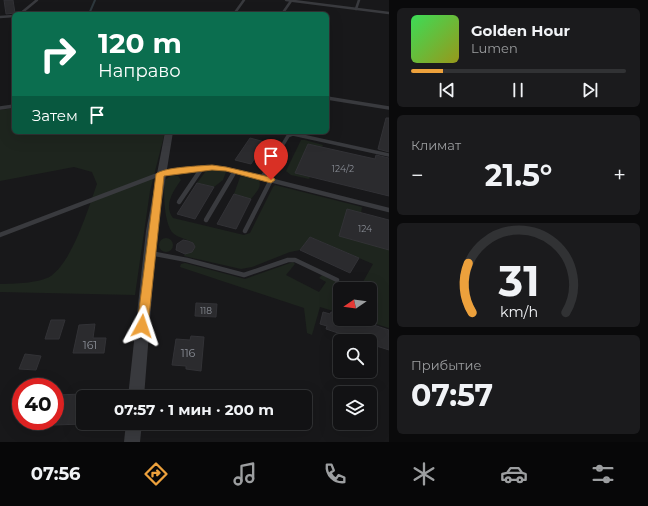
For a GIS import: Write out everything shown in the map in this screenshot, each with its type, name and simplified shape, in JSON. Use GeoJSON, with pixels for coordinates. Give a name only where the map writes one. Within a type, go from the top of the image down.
{"type":"FeatureCollection","features":[{"type":"Feature","properties":{"kind":"street"},"geometry":{"type":"LineString","coordinates":[[137,390],[150,253],[160,174],[169,134]]}},
{"type":"Feature","properties":{"kind":"street"},"geometry":{"type":"LineString","coordinates":[[132,442],[133,430]]}},
{"type":"Feature","properties":{"kind":"lane"},"geometry":{"type":"LineString","coordinates":[[22,12],[37,0]]}},
{"type":"Feature","properties":{"kind":"lane"},"geometry":{"type":"LineString","coordinates":[[235,12],[244,0]]}},
{"type":"Feature","properties":{"kind":"lane"},"geometry":{"type":"LineString","coordinates":[[286,0],[389,13]]}},
{"type":"Feature","properties":{"kind":"lane"},"geometry":{"type":"LineString","coordinates":[[356,9],[359,0]]}},
{"type":"Feature","properties":{"kind":"lane"},"geometry":{"type":"LineString","coordinates":[[283,12],[291,1]]}},
{"type":"Feature","properties":{"kind":"lane"},"geometry":{"type":"LineString","coordinates":[[0,17],[12,16]]}},
{"type":"Feature","properties":{"kind":"lane"},"geometry":{"type":"LineString","coordinates":[[329,98],[389,108]]}},
{"type":"Feature","properties":{"kind":"lane"},"geometry":{"type":"LineString","coordinates":[[0,108],[12,106]]}},
{"type":"Feature","properties":{"kind":"lane"},"geometry":{"type":"LineString","coordinates":[[262,178],[288,136],[293,134],[389,155]]}},
{"type":"Feature","properties":{"kind":"lane"},"geometry":{"type":"LineString","coordinates":[[179,202],[202,168]]}},
{"type":"Feature","properties":{"kind":"lane"},"geometry":{"type":"LineString","coordinates":[[0,235],[160,174],[202,168],[217,168],[235,171],[389,210]]}},
{"type":"Feature","properties":{"kind":"lane"},"geometry":{"type":"LineString","coordinates":[[206,220],[235,171]]}},
{"type":"Feature","properties":{"kind":"lane"},"geometry":{"type":"LineString","coordinates":[[245,231],[271,180]]}},
{"type":"Feature","properties":{"kind":"lane"},"geometry":{"type":"LineString","coordinates":[[150,253],[187,260],[244,275],[288,260],[295,260],[337,280]]}},
{"type":"Feature","properties":{"kind":"shaded area"},"geometry":{"type":"Polygon","coordinates":[[[12,108],[12,134],[164,134],[150,191],[135,295],[0,292],[0,284],[26,283],[40,280],[51,276],[59,268],[73,246],[79,233],[97,184],[92,172],[74,167],[0,181],[0,110],[12,108]]]}},
{"type":"Feature","properties":{"kind":"shaded area"},"geometry":{"type":"Polygon","coordinates":[[[301,140],[323,145],[322,147],[308,144],[295,173],[310,177],[309,179],[291,175],[286,171],[301,140]]]}},
{"type":"Feature","properties":{"kind":"shaded area"},"geometry":{"type":"Polygon","coordinates":[[[217,169],[224,170],[226,172],[223,180],[214,187],[197,183],[206,171],[217,169]]]}},
{"type":"Feature","properties":{"kind":"shaded area"},"geometry":{"type":"Polygon","coordinates":[[[172,175],[178,176],[181,180],[169,203],[170,213],[173,218],[244,235],[250,233],[275,185],[362,207],[361,213],[389,249],[389,328],[377,324],[377,282],[363,282],[373,264],[310,237],[300,250],[290,252],[252,267],[241,269],[184,256],[185,254],[193,251],[194,245],[173,233],[170,229],[164,199],[165,180],[172,175]]]}},
{"type":"Feature","properties":{"kind":"shaded area"},"geometry":{"type":"Polygon","coordinates":[[[246,176],[259,180],[260,183],[258,190],[251,199],[234,194],[240,177],[246,176]]]}},
{"type":"Feature","properties":{"kind":"shaded area"},"geometry":{"type":"Polygon","coordinates":[[[166,238],[171,240],[173,245],[171,250],[166,252],[161,250],[159,245],[161,240],[166,238]]]}},
{"type":"Feature","properties":{"kind":"shaded area"},"geometry":{"type":"Polygon","coordinates":[[[293,262],[295,264],[286,275],[319,292],[326,282],[319,278],[322,275],[336,282],[333,282],[333,311],[320,307],[312,335],[307,333],[304,308],[180,267],[181,264],[185,263],[245,279],[293,262]]]}},
{"type":"Feature","properties":{"kind":"building"},"geometry":{"type":"Polygon","coordinates":[[[4,0],[13,0],[15,12],[6,14],[4,0]]]}},
{"type":"Feature","properties":{"kind":"building"},"geometry":{"type":"Polygon","coordinates":[[[386,118],[389,118],[389,152],[378,149],[386,118]]]}},
{"type":"Feature","properties":{"kind":"building"},"geometry":{"type":"Polygon","coordinates":[[[250,138],[265,142],[251,164],[235,160],[250,138]]]}},
{"type":"Feature","properties":{"kind":"building"},"geometry":{"type":"Polygon","coordinates":[[[308,144],[375,159],[376,155],[389,158],[389,196],[295,173],[308,144]]]}},
{"type":"Feature","properties":{"kind":"building"},"geometry":{"type":"Polygon","coordinates":[[[197,183],[214,187],[195,219],[177,214],[197,183]]]}},
{"type":"Feature","properties":{"kind":"building"},"geometry":{"type":"Polygon","coordinates":[[[234,194],[251,199],[236,229],[217,224],[234,194]]]}},
{"type":"Feature","properties":{"kind":"building"},"geometry":{"type":"Polygon","coordinates":[[[347,209],[389,220],[389,250],[339,236],[347,209]]]}},
{"type":"Feature","properties":{"kind":"building"},"geometry":{"type":"Polygon","coordinates":[[[310,237],[359,258],[350,273],[300,250],[310,237]]]}},
{"type":"Feature","properties":{"kind":"building"},"geometry":{"type":"Polygon","coordinates":[[[183,240],[193,243],[195,247],[192,252],[185,254],[176,250],[177,244],[183,240]]]}},
{"type":"Feature","properties":{"kind":"building"},"geometry":{"type":"Polygon","coordinates":[[[196,303],[217,304],[216,317],[195,316],[196,303]]]}},
{"type":"Feature","properties":{"kind":"building"},"geometry":{"type":"Polygon","coordinates":[[[323,312],[330,314],[331,312],[333,312],[333,326],[377,326],[389,330],[389,350],[377,346],[377,334],[341,334],[326,329],[327,326],[320,324],[323,312]]]}},
{"type":"Feature","properties":{"kind":"building"},"geometry":{"type":"Polygon","coordinates":[[[51,320],[65,320],[59,339],[45,339],[51,320]]]}},
{"type":"Feature","properties":{"kind":"building"},"geometry":{"type":"Polygon","coordinates":[[[95,324],[93,338],[106,338],[104,353],[73,353],[79,325],[95,324]]]}},
{"type":"Feature","properties":{"kind":"building"},"geometry":{"type":"Polygon","coordinates":[[[191,336],[204,337],[201,371],[186,369],[186,366],[172,365],[176,339],[190,340],[191,336]]]}},
{"type":"Feature","properties":{"kind":"building"},"geometry":{"type":"Polygon","coordinates":[[[25,354],[41,356],[36,370],[19,369],[25,354]]]}},
{"type":"Feature","properties":{"kind":"building"},"geometry":{"type":"Polygon","coordinates":[[[76,394],[76,424],[64,425],[64,395],[76,394]]]}},
{"type":"Feature","properties":{"kind":"waterway"},"geometry":{"type":"LineString","coordinates":[[90,12],[95,0]]}},
{"type":"Feature","properties":{"kind":"route"},"geometry":{"type":"LineString","coordinates":[[142,326],[160,174],[186,169],[212,167],[271,180]]}}]}
